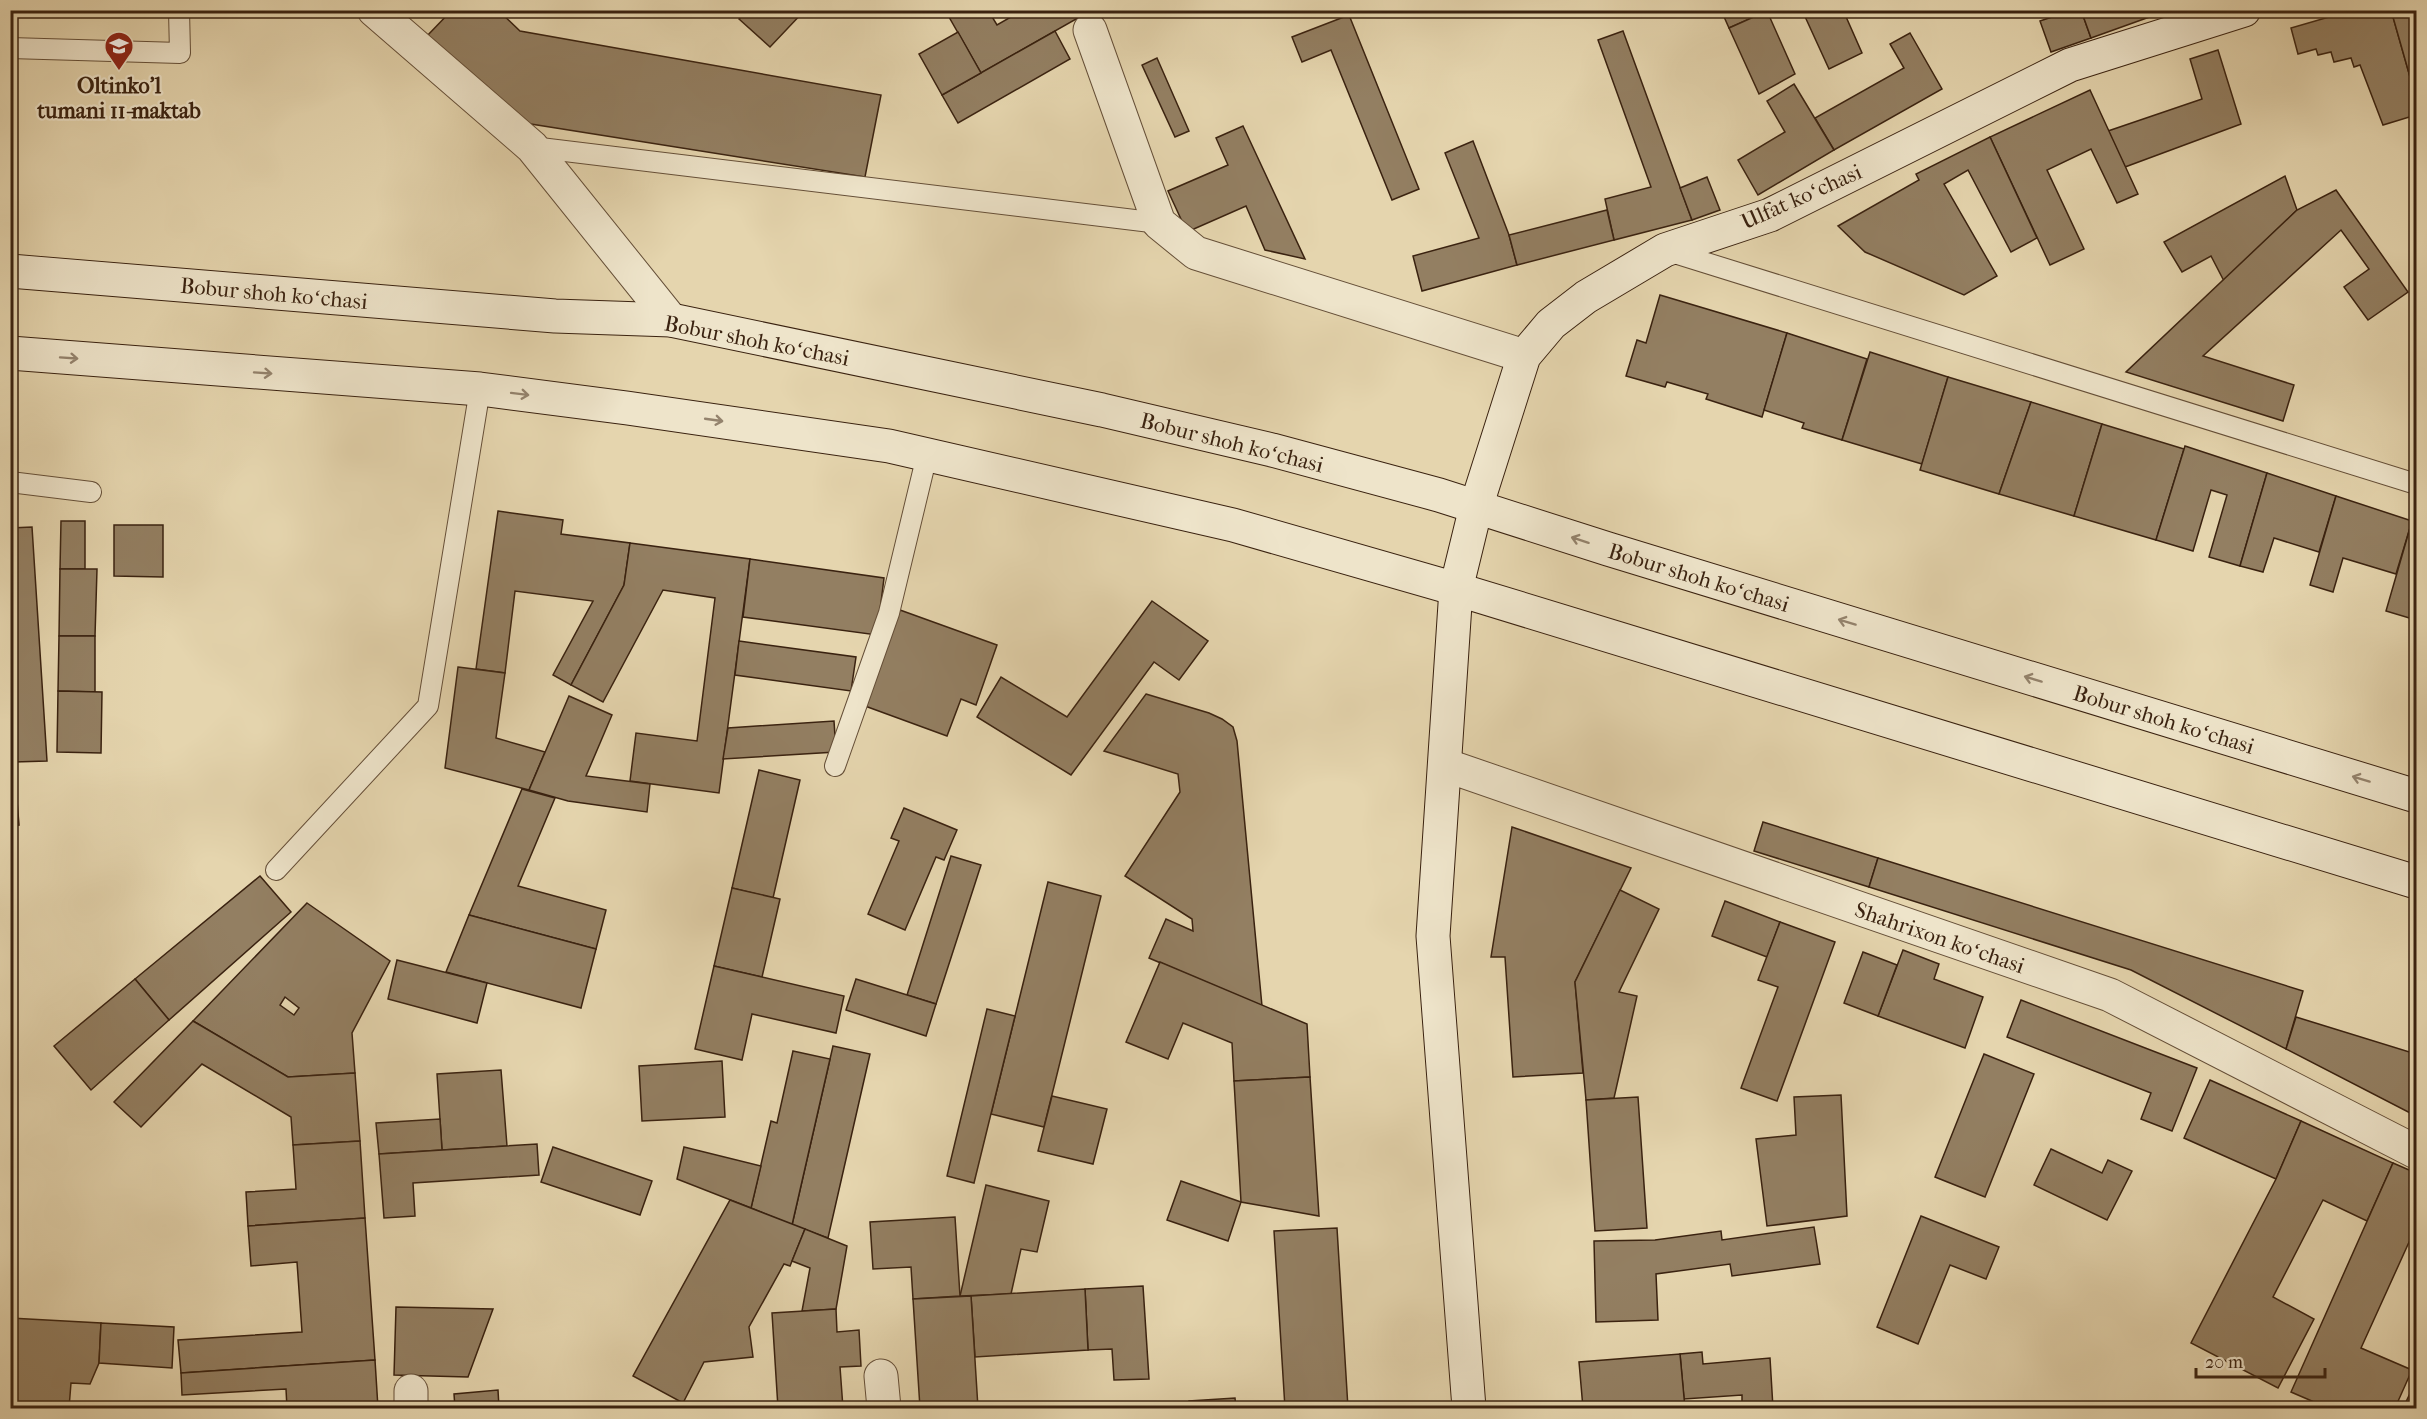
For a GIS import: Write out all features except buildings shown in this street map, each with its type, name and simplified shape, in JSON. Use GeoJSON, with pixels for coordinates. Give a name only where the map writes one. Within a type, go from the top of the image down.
{"type":"FeatureCollection","features":[{"type":"Feature","properties":{"kind":"main road"},"geometry":{"type":"LineString","coordinates":[[374,10],[532,147],[671,320]]}},
{"type":"Feature","properties":{"kind":"main road","name":"Ulfat koʻchasi"},"geometry":{"type":"LineString","coordinates":[[1469,1408],[1433,936],[1456,589],[1476,507],[1524,356],[1551,324],[1586,297],[1665,250],[1770,215],[2070,65],[2244,10]]}},
{"type":"Feature","properties":{"kind":"main road"},"geometry":{"type":"LineString","coordinates":[[1090,30],[1159,223],[1196,253],[1524,356]]}},
{"type":"Feature","properties":{"kind":"main road","name":"Bobur shoh koʻchasi"},"geometry":{"type":"LineString","coordinates":[[10,271],[555,316],[671,320],[1102,410],[1272,450],[1476,507],[2416,796]]}},
{"type":"Feature","properties":{"kind":"main road"},"geometry":{"type":"LineString","coordinates":[[10,353],[480,389],[867,442],[927,455],[1233,525],[1456,589],[2416,882]]}},
{"type":"Feature","properties":{"kind":"main road","name":"Shahrixon koʻchasi"},"geometry":{"type":"LineString","coordinates":[[1446,765],[2110,995],[2416,1152]]}},
{"type":"Feature","properties":{"kind":"main road"},"geometry":{"type":"LineString","coordinates":[[881,1376],[884,1408]]}},
{"type":"Feature","properties":{"kind":"lane"},"geometry":{"type":"LineString","coordinates":[[10,48],[180,53],[179,10]]}},
{"type":"Feature","properties":{"kind":"lane"},"geometry":{"type":"LineString","coordinates":[[532,147],[1159,223]]}},
{"type":"Feature","properties":{"kind":"lane"},"geometry":{"type":"LineString","coordinates":[[1665,250],[2416,484]]}},
{"type":"Feature","properties":{"kind":"lane"},"geometry":{"type":"LineString","coordinates":[[276,870],[428,706],[480,389]]}},
{"type":"Feature","properties":{"kind":"lane"},"geometry":{"type":"LineString","coordinates":[[835,766],[889,613],[927,455]]}},
{"type":"Feature","properties":{"kind":"lane"},"geometry":{"type":"LineString","coordinates":[[10,482],[91,492]]}},
{"type":"Feature","properties":{"kind":"place","name":"Oltinko'l tumani 11-maktab"},"geometry":{"type":"Point","coordinates":[119,72]}}]}
